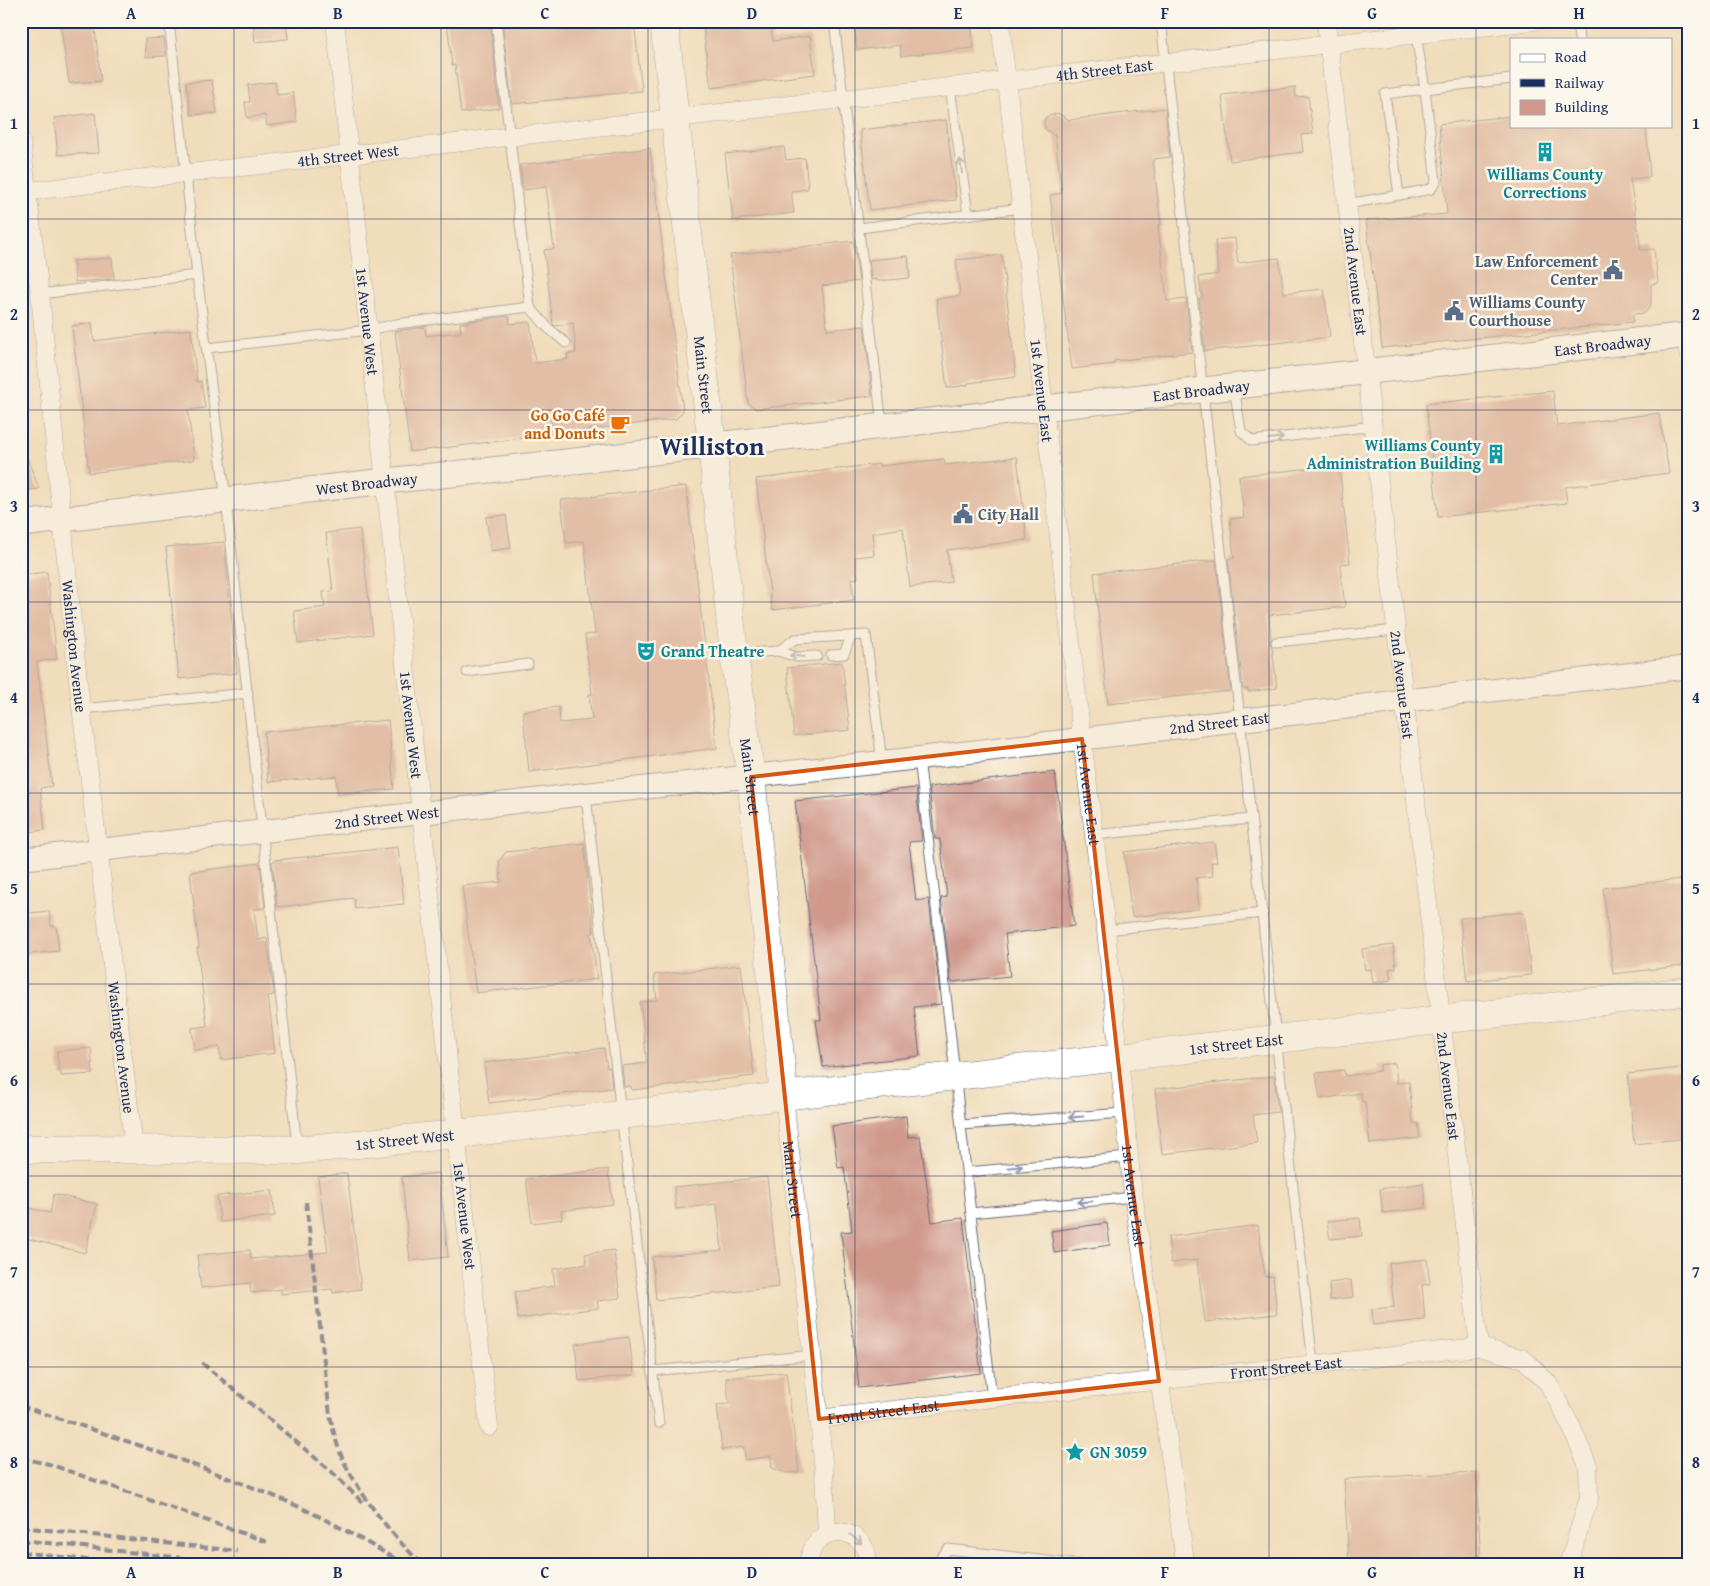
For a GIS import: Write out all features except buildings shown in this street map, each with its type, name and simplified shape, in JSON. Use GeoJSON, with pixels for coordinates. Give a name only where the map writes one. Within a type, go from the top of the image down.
{"type":"FeatureCollection","features":[{"type":"Feature","properties":{"kind":"main road","name":"Main Street"},"geometry":{"type":"LineString","coordinates":[[664,21],[734,654],[751,777],[784,1096]]}},
{"type":"Feature","properties":{"kind":"main road","name":"East Broadway"},"geometry":{"type":"LineString","coordinates":[[712,445],[1366,372],[1688,342]]}},
{"type":"Feature","properties":{"kind":"main road","name":"West Broadway"},"geometry":{"type":"LineString","coordinates":[[21,524],[712,445]]}},
{"type":"Feature","properties":{"kind":"main road","name":"1st Street East"},"geometry":{"type":"LineString","coordinates":[[784,1096],[1689,991]]}},
{"type":"Feature","properties":{"kind":"main road","name":"1st Street West"},"geometry":{"type":"LineString","coordinates":[[21,1149],[298,1150],[456,1134],[784,1096]]}},
{"type":"Feature","properties":{"kind":"street","name":"1st Avenue West"},"geometry":{"type":"LineString","coordinates":[[335,21],[489,1427]]}},
{"type":"Feature","properties":{"kind":"street","name":"1st Avenue East"},"geometry":{"type":"LineString","coordinates":[[1000,21],[1082,739],[1106,930],[1129,1157],[1184,1554],[1183,1565]]}},
{"type":"Feature","properties":{"kind":"street","name":"2nd Avenue East"},"geometry":{"type":"LineString","coordinates":[[1326,21],[1480,1346]]}},
{"type":"Feature","properties":{"kind":"street","name":"4th Street East"},"geometry":{"type":"LineString","coordinates":[[675,119],[843,98],[1416,35],[1488,24],[1534,21]]}},
{"type":"Feature","properties":{"kind":"street","name":"4th Street West"},"geometry":{"type":"LineString","coordinates":[[24,192],[675,119]]}},
{"type":"Feature","properties":{"kind":"street","name":"Washington Avenue"},"geometry":{"type":"LineString","coordinates":[[21,141],[24,192],[40,294],[81,709],[134,1149]]}},
{"type":"Feature","properties":{"kind":"street","name":"2nd Street East"},"geometry":{"type":"LineString","coordinates":[[751,777],[1689,667]]}},
{"type":"Feature","properties":{"kind":"street","name":"2nd Street West"},"geometry":{"type":"LineString","coordinates":[[21,859],[586,794],[751,777]]}},
{"type":"Feature","properties":{"kind":"street","name":"Main Street"},"geometry":{"type":"LineString","coordinates":[[784,1096],[820,1419],[827,1534]]}},
{"type":"Feature","properties":{"kind":"street","name":"Front Street East"},"geometry":{"type":"LineString","coordinates":[[820,1419],[992,1398],[1480,1346],[1524,1359],[1548,1383],[1571,1426],[1588,1466],[1589,1498],[1568,1565]]}},
{"type":"Feature","properties":{"kind":"street"},"geometry":{"type":"LineString","coordinates":[[809,1565],[808,1561],[814,1544],[827,1534],[844,1532],[860,1540],[869,1554],[868,1565]]}},
{"type":"Feature","properties":{"kind":"lane"},"geometry":{"type":"LineString","coordinates":[[169,21],[197,275],[226,500],[298,1150]]}},
{"type":"Feature","properties":{"kind":"lane"},"geometry":{"type":"LineString","coordinates":[[496,21],[530,307],[547,327],[566,343]]}},
{"type":"Feature","properties":{"kind":"lane"},"geometry":{"type":"LineString","coordinates":[[834,21],[882,426]]}},
{"type":"Feature","properties":{"kind":"lane"},"geometry":{"type":"LineString","coordinates":[[1161,21],[1251,819],[1278,1039],[1313,1364]]}},
{"type":"Feature","properties":{"kind":"lane"},"geometry":{"type":"LineString","coordinates":[[1577,21],[1579,38]]}},
{"type":"Feature","properties":{"kind":"lane"},"geometry":{"type":"LineString","coordinates":[[1347,204],[1432,189],[1436,182],[1425,89],[1416,35]]}},
{"type":"Feature","properties":{"kind":"lane"},"geometry":{"type":"LineString","coordinates":[[1399,195],[1385,94],[1510,79]]}},
{"type":"Feature","properties":{"kind":"lane"},"geometry":{"type":"LineString","coordinates":[[950,87],[968,214]]}},
{"type":"Feature","properties":{"kind":"lane"},"geometry":{"type":"LineString","coordinates":[[859,228],[1022,208]]}},
{"type":"Feature","properties":{"kind":"lane"},"geometry":{"type":"LineString","coordinates":[[40,294],[197,275]]}},
{"type":"Feature","properties":{"kind":"lane"},"geometry":{"type":"LineString","coordinates":[[207,348],[369,330],[396,324],[530,307]]}},
{"type":"Feature","properties":{"kind":"lane"},"geometry":{"type":"LineString","coordinates":[[1234,387],[1240,431],[1252,441],[1373,426]]}},
{"type":"Feature","properties":{"kind":"lane"},"geometry":{"type":"LineString","coordinates":[[1276,642],[1396,630]]}},
{"type":"Feature","properties":{"kind":"lane"},"geometry":{"type":"LineString","coordinates":[[778,650],[795,639],[866,635],[882,763]]}},
{"type":"Feature","properties":{"kind":"lane"},"geometry":{"type":"LineString","coordinates":[[831,655],[844,654],[851,636]]}},
{"type":"Feature","properties":{"kind":"lane"},"geometry":{"type":"LineString","coordinates":[[734,654],[778,650],[797,657],[817,656]]}},
{"type":"Feature","properties":{"kind":"lane"},"geometry":{"type":"LineString","coordinates":[[467,672],[528,664]]}},
{"type":"Feature","properties":{"kind":"lane"},"geometry":{"type":"LineString","coordinates":[[81,709],[248,693]]}},
{"type":"Feature","properties":{"kind":"lane"},"geometry":{"type":"LineString","coordinates":[[919,758],[992,1398]]}},
{"type":"Feature","properties":{"kind":"lane"},"geometry":{"type":"LineString","coordinates":[[586,794],[621,1115],[660,1423]]}},
{"type":"Feature","properties":{"kind":"lane"},"geometry":{"type":"LineString","coordinates":[[1094,835],[1251,819]]}},
{"type":"Feature","properties":{"kind":"lane"},"geometry":{"type":"LineString","coordinates":[[1106,930],[1263,913]]}},
{"type":"Feature","properties":{"kind":"lane"},"geometry":{"type":"LineString","coordinates":[[961,1125],[1124,1113]]}},
{"type":"Feature","properties":{"kind":"lane"},"geometry":{"type":"LineString","coordinates":[[966,1172],[1129,1157]]}},
{"type":"Feature","properties":{"kind":"lane"},"geometry":{"type":"LineString","coordinates":[[971,1213],[1134,1197]]}},
{"type":"Feature","properties":{"kind":"lane"},"geometry":{"type":"LineString","coordinates":[[653,1371],[813,1355]]}},
{"type":"Feature","properties":{"kind":"lane"},"geometry":{"type":"LineString","coordinates":[[935,1565],[948,1549],[1081,1565]]}},
{"type":"Feature","properties":{"kind":"highlighted area"},"geometry":{"type":"Polygon","coordinates":[[[1082,739],[1132,1185],[1159,1381],[819,1419],[751,777],[1082,739]]]}},
{"type":"Feature","properties":{"kind":"railway"},"geometry":{"type":"LineString","coordinates":[[306,1202],[330,1415],[337,1444],[343,1460],[369,1502],[389,1529],[423,1565]]}},
{"type":"Feature","properties":{"kind":"railway"},"geometry":{"type":"LineString","coordinates":[[202,1363],[331,1471],[364,1504]]}},
{"type":"Feature","properties":{"kind":"railway"},"geometry":{"type":"LineString","coordinates":[[21,1406],[188,1463],[286,1501],[332,1523],[407,1565]]}},
{"type":"Feature","properties":{"kind":"railway"},"geometry":{"type":"LineString","coordinates":[[21,1458],[49,1464],[267,1542]]}},
{"type":"Feature","properties":{"kind":"railway"},"geometry":{"type":"LineString","coordinates":[[21,1527],[237,1551]]}},
{"type":"Feature","properties":{"kind":"railway"},"geometry":{"type":"LineString","coordinates":[[21,1540],[245,1565]]}},
{"type":"Feature","properties":{"kind":"railway"},"geometry":{"type":"LineString","coordinates":[[21,1552],[127,1565]]}},
{"type":"Feature","properties":{"kind":"place","name":"Williams County Corrections"},"geometry":{"type":"Point","coordinates":[1545,152]}},
{"type":"Feature","properties":{"kind":"place","name":"Law Enforcement Center"},"geometry":{"type":"Point","coordinates":[1613,270]}},
{"type":"Feature","properties":{"kind":"place","name":"Williams County Courthouse"},"geometry":{"type":"Point","coordinates":[1454,311]}},
{"type":"Feature","properties":{"kind":"place","name":"Go Go Café and Donuts"},"geometry":{"type":"Point","coordinates":[620,424]}},
{"type":"Feature","properties":{"kind":"place","name":"Williams County Administration Building"},"geometry":{"type":"Point","coordinates":[1496,454]}},
{"type":"Feature","properties":{"kind":"place","name":"City Hall"},"geometry":{"type":"Point","coordinates":[963,514]}},
{"type":"Feature","properties":{"kind":"place","name":"Grand Theatre"},"geometry":{"type":"Point","coordinates":[646,651]}},
{"type":"Feature","properties":{"kind":"place","name":"GN 3059"},"geometry":{"type":"Point","coordinates":[1075,1452]}},
{"type":"Feature","properties":{"kind":"district","name":"Williston"},"geometry":{"type":"Point","coordinates":[712,445]}}]}
